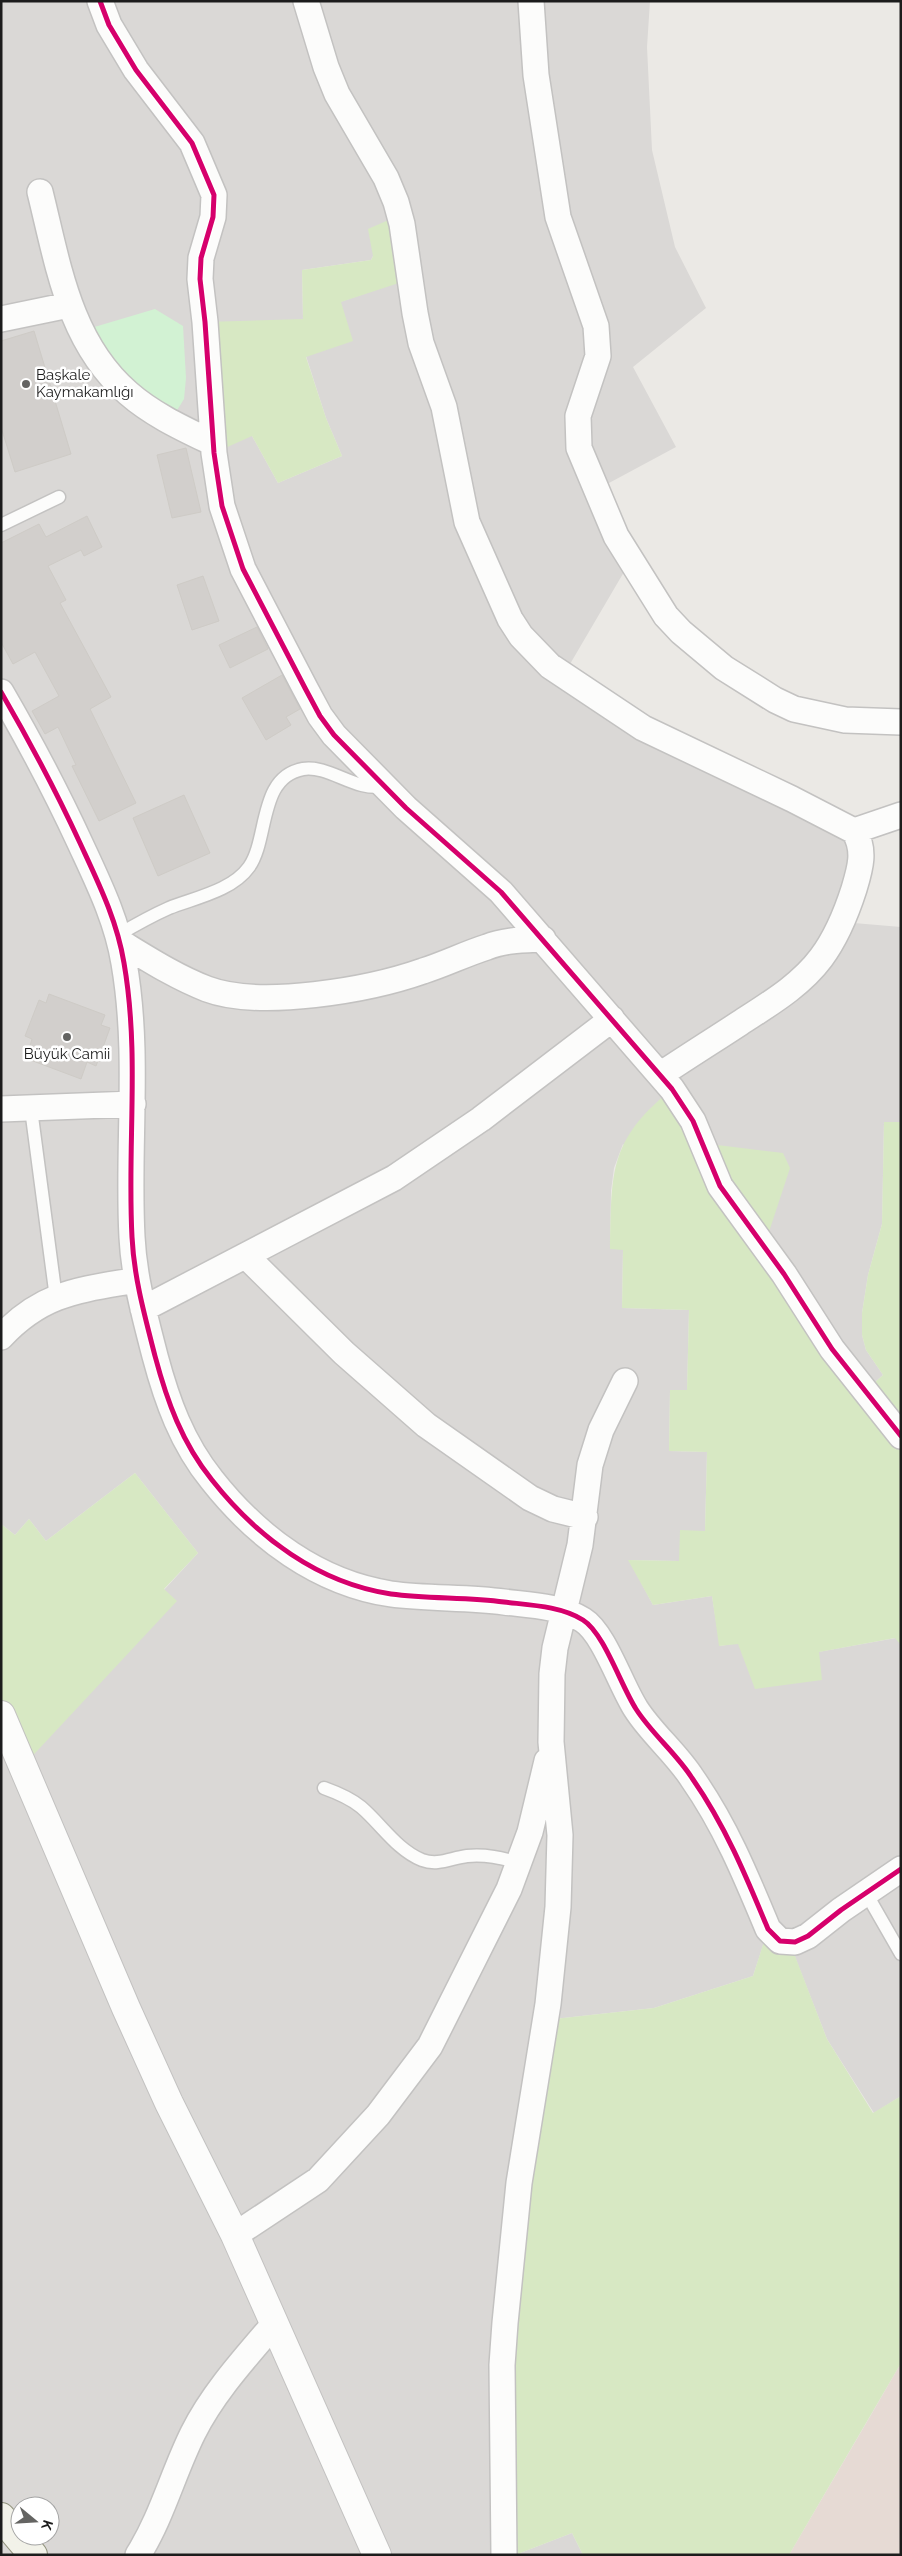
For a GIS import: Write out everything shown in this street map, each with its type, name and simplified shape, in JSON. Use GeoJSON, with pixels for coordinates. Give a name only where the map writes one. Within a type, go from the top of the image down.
{"type":"FeatureCollection","features":[{"type":"Feature","properties":{"kind":"main road"},"geometry":{"type":"LineString","coordinates":[[1,2517],[33,2555]]}},
{"type":"Feature","properties":{"kind":"street"},"geometry":{"type":"LineString","coordinates":[[100,1],[109,25],[136,70],[192,143],[214,196],[213,217],[201,258],[200,279],[205,322],[213,443],[222,506],[243,569],[320,716],[334,735],[384,786],[440,840],[501,892],[660,1075],[684,1105],[711,1167],[725,1193],[784,1274],[832,1349],[901,1436]]}},
{"type":"Feature","properties":{"kind":"street"},"geometry":{"type":"LineString","coordinates":[[306,1],[326,67],[337,94],[386,178],[396,202],[405,239],[420,336],[444,408],[465,514],[480,555],[521,636],[550,666],[643,728],[792,799],[854,831],[859,838],[862,856],[858,878],[847,910],[821,958],[806,975],[776,1000],[660,1075]]}},
{"type":"Feature","properties":{"kind":"street"},"geometry":{"type":"LineString","coordinates":[[531,1],[536,75],[558,217],[596,326],[599,342],[594,372],[578,416],[579,448],[616,536],[652,596],[681,632],[724,668],[754,689],[794,709],[817,715],[846,720],[901,722]]}},
{"type":"Feature","properties":{"kind":"street"},"geometry":{"type":"LineString","coordinates":[[40,192],[69,305],[86,342],[104,369],[128,394],[173,424],[213,443]]}},
{"type":"Feature","properties":{"kind":"street"},"geometry":{"type":"LineString","coordinates":[[1,319],[69,305]]}},
{"type":"Feature","properties":{"kind":"street"},"geometry":{"type":"LineString","coordinates":[[1,692],[56,791],[98,881],[119,938],[131,1011],[133,1104],[132,1239],[137,1280],[162,1382],[183,1436],[213,1481],[244,1515],[272,1541],[315,1569],[340,1581],[366,1589],[394,1594],[497,1601],[564,1612],[583,1620],[594,1631],[636,1710],[693,1778],[727,1835],[768,1929],[773,1936],[785,1943],[795,1942],[808,1936],[901,1869]]}},
{"type":"Feature","properties":{"kind":"street"},"geometry":{"type":"LineString","coordinates":[[854,831],[901,815]]}},
{"type":"Feature","properties":{"kind":"street"},"geometry":{"type":"LineString","coordinates":[[119,938],[158,965],[207,989],[248,998],[268,999],[371,986],[422,972],[488,946],[543,939]]}},
{"type":"Feature","properties":{"kind":"street"},"geometry":{"type":"LineString","coordinates":[[143,1308],[394,1178],[436,1152],[612,1019]]}},
{"type":"Feature","properties":{"kind":"street"},"geometry":{"type":"LineString","coordinates":[[1,1109],[133,1104]]}},
{"type":"Feature","properties":{"kind":"street"},"geometry":{"type":"LineString","coordinates":[[246,1256],[344,1353],[426,1425],[530,1498],[546,1506],[585,1517]]}},
{"type":"Feature","properties":{"kind":"street"},"geometry":{"type":"LineString","coordinates":[[1,1337],[29,1310],[56,1298],[82,1290],[137,1280]]}},
{"type":"Feature","properties":{"kind":"street"},"geometry":{"type":"LineString","coordinates":[[504,2555],[502,2383],[506,2314],[519,2183],[548,2004],[558,1907],[560,1835],[551,1742],[552,1674],[585,1517],[589,1472],[595,1446],[610,1409],[625,1381]]}},
{"type":"Feature","properties":{"kind":"street"},"geometry":{"type":"LineString","coordinates":[[1,1715],[130,2017],[169,2103],[235,2235],[377,2555]]}},
{"type":"Feature","properties":{"kind":"street"},"geometry":{"type":"LineString","coordinates":[[235,2235],[318,2180],[378,2115],[430,2046],[496,1917],[520,1863],[537,1804],[551,1742]]}},
{"type":"Feature","properties":{"kind":"street"},"geometry":{"type":"LineString","coordinates":[[138,2555],[152,2534],[182,2456],[194,2431],[235,2369],[274,2324]]}},
{"type":"Feature","properties":{"kind":"lane"},"geometry":{"type":"LineString","coordinates":[[1,525],[59,497]]}},
{"type":"Feature","properties":{"kind":"lane"},"geometry":{"type":"LineString","coordinates":[[119,938],[160,912],[230,884],[241,876],[249,867],[256,853],[272,794],[292,774],[304,769],[313,770],[364,786],[384,786]]}},
{"type":"Feature","properties":{"kind":"lane"},"geometry":{"type":"LineString","coordinates":[[31,1109],[56,1298]]}},
{"type":"Feature","properties":{"kind":"lane"},"geometry":{"type":"LineString","coordinates":[[324,1788],[346,1796],[360,1806],[401,1847],[423,1860],[440,1862],[467,1856],[484,1856],[520,1863]]}},
{"type":"Feature","properties":{"kind":"lane"},"geometry":{"type":"LineString","coordinates":[[866,1893],[901,1954]]}},
{"type":"Feature","properties":{"kind":"shaded area"},"geometry":{"type":"Polygon","coordinates":[[[1,1],[650,1],[647,47],[652,150],[675,247],[706,308],[633,367],[676,447],[596,490],[631,560],[563,676],[854,831],[842,922],[901,927],[901,1122],[884,1122],[882,1224],[868,1275],[862,1313],[862,1335],[866,1350],[883,1375],[865,1391],[623,1144],[614,1168],[611,1191],[610,1249],[623,1249],[622,1308],[689,1310],[687,1391],[670,1391],[669,1451],[707,1452],[705,1531],[680,1561],[629,1560],[653,1605],[712,1596],[720,1646],[738,1643],[818,1652],[896,1638],[901,1645],[901,2096],[874,2113],[827,2039],[790,1944],[768,1930],[753,1976],[654,2008],[545,2020],[504,2555],[1,2555],[1,1715],[176,1601],[164,1590],[198,1553],[135,1473],[46,1541],[29,1519],[15,1535],[1,1524],[1,1]],[[373,256],[371,260],[302,270],[303,319],[252,436],[278,483],[342,456],[326,418],[306,356],[340,302],[411,278],[373,256]]]}},
{"type":"Feature","properties":{"kind":"shaded area"},"geometry":{"type":"Polygon","coordinates":[[[901,2363],[901,2555],[789,2555],[871,2415],[901,2363]]]}},
{"type":"Feature","properties":{"kind":"shaded area"},"geometry":{"type":"Polygon","coordinates":[[[572,2533],[583,2555],[515,2555],[572,2533]]]}},
{"type":"Feature","properties":{"kind":"green space"},"geometry":{"type":"Polygon","coordinates":[[[400,215],[411,279],[341,302],[353,341],[306,357],[326,418],[342,456],[278,483],[252,436],[214,453],[205,322],[303,319],[302,270],[371,260],[373,256],[368,229],[400,215]]]}},
{"type":"Feature","properties":{"kind":"green space"},"geometry":{"type":"Polygon","coordinates":[[[155,309],[183,326],[186,378],[184,399],[176,412],[124,377],[91,328],[155,309]]]}},
{"type":"Feature","properties":{"kind":"green space"},"geometry":{"type":"Polygon","coordinates":[[[672,1089],[701,1143],[783,1153],[790,1168],[764,1247],[865,1391],[883,1375],[866,1350],[862,1335],[862,1313],[868,1275],[882,1224],[884,1122],[901,1122],[901,1645],[895,1638],[819,1652],[822,1680],[755,1689],[738,1644],[719,1646],[712,1596],[653,1605],[628,1560],[679,1561],[680,1530],[705,1531],[707,1452],[669,1451],[670,1390],[687,1390],[689,1310],[622,1308],[623,1250],[610,1249],[612,1199],[618,1160],[625,1142],[636,1125],[672,1089]]]}},
{"type":"Feature","properties":{"kind":"green space"},"geometry":{"type":"Polygon","coordinates":[[[135,1473],[198,1553],[164,1589],[177,1601],[24,1765],[1,1715],[1,1524],[15,1535],[29,1519],[46,1541],[135,1473]]]}},
{"type":"Feature","properties":{"kind":"green space"},"geometry":{"type":"Polygon","coordinates":[[[768,1929],[790,1943],[827,2039],[873,2113],[901,2096],[901,2363],[789,2555],[583,2555],[572,2533],[515,2555],[502,2446],[545,2020],[654,2008],[753,1976],[768,1929]]]}},
{"type":"Feature","properties":{"kind":"building","name":"Başkale Kaymakamlığı"},"geometry":{"type":"Polygon","coordinates":[[[34,331],[71,454],[15,472],[1,427],[1,341],[34,331]]]}},
{"type":"Feature","properties":{"kind":"building"},"geometry":{"type":"Polygon","coordinates":[[[186,448],[201,512],[172,518],[157,455],[186,448]]]}},
{"type":"Feature","properties":{"kind":"building"},"geometry":{"type":"Polygon","coordinates":[[[87,516],[102,547],[84,556],[81,550],[48,566],[66,600],[60,603],[111,697],[90,709],[136,803],[99,821],[72,766],[76,765],[58,727],[45,734],[32,711],[59,696],[35,652],[13,664],[1,642],[1,543],[39,524],[46,537],[87,516]]]}},
{"type":"Feature","properties":{"kind":"building"},"geometry":{"type":"Polygon","coordinates":[[[203,576],[219,621],[192,630],[177,585],[203,576]]]}},
{"type":"Feature","properties":{"kind":"building"},"geometry":{"type":"Polygon","coordinates":[[[257,627],[268,649],[230,668],[219,645],[257,627]]]}},
{"type":"Feature","properties":{"kind":"building"},"geometry":{"type":"Polygon","coordinates":[[[282,675],[300,709],[286,717],[291,725],[266,740],[242,698],[282,675]]]}},
{"type":"Feature","properties":{"kind":"building"},"geometry":{"type":"Polygon","coordinates":[[[184,795],[210,853],[158,876],[133,818],[184,795]]]}},
{"type":"Feature","properties":{"kind":"building","name":"Büyük Camii"},"geometry":{"type":"Polygon","coordinates":[[[49,994],[105,1015],[101,1025],[110,1028],[96,1066],[87,1062],[81,1079],[33,1061],[37,1052],[29,1049],[32,1039],[25,1036],[39,1000],[46,1003],[49,994]]]}},
{"type":"Feature","properties":{"kind":"cycle path"},"geometry":{"type":"LineString","coordinates":[[100,1],[109,25],[136,70],[192,143],[214,195],[213,217],[201,258],[200,279],[205,322],[214,453],[222,506],[243,569],[320,716],[334,735],[406,808],[501,892],[672,1089],[693,1121],[720,1186],[784,1274],[832,1349],[901,1436]]}},
{"type":"Feature","properties":{"kind":"cycle path"},"geometry":{"type":"LineString","coordinates":[[1,692],[71,824],[112,916],[121,947],[129,997],[131,1032],[131,1203],[133,1252],[144,1312],[170,1405],[184,1436],[201,1466],[230,1501],[269,1538],[314,1568],[339,1580],[391,1594],[490,1600],[545,1607],[574,1615],[583,1620],[598,1636],[636,1709],[649,1727],[679,1760],[704,1796],[734,1851],[768,1929],[780,1941],[795,1942],[808,1936],[841,1910],[901,1869]]}},
{"type":"Feature","properties":{"kind":"place","name":"Başkale Kaymakamlığı"},"geometry":{"type":"Point","coordinates":[26,384]}},
{"type":"Feature","properties":{"kind":"place","name":"Büyük Camii"},"geometry":{"type":"Point","coordinates":[67,1037]}}]}
